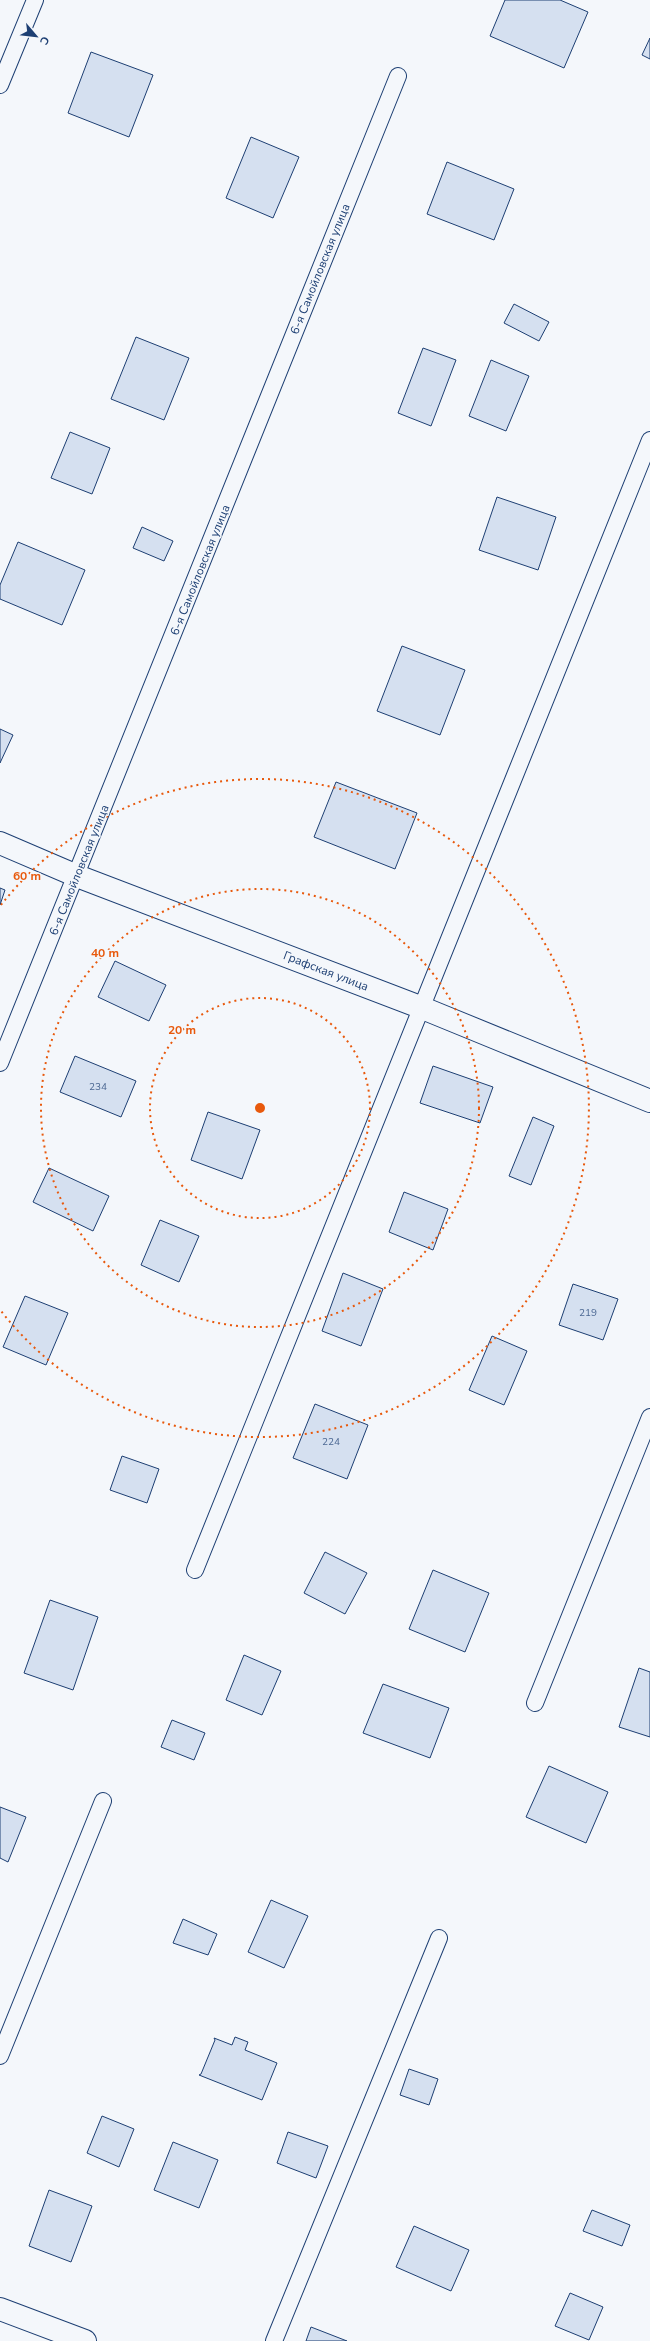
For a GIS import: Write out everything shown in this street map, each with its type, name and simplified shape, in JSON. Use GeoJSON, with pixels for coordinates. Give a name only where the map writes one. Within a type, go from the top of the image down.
{"type":"FeatureCollection","features":[{"type":"Feature","properties":{"kind":"street","name":"Графская улица"},"geometry":{"type":"LineString","coordinates":[[0,843],[77,876],[420,1006],[650,1101]]}},
{"type":"Feature","properties":{"kind":"street"},"geometry":{"type":"LineString","coordinates":[[0,2309],[85,2341]]}},
{"type":"Feature","properties":{"kind":"lane"},"geometry":{"type":"LineString","coordinates":[[0,85],[35,0]]}},
{"type":"Feature","properties":{"kind":"lane","name":"6-я Самойловская улица"},"geometry":{"type":"LineString","coordinates":[[0,1063],[77,876],[398,76]]}},
{"type":"Feature","properties":{"kind":"lane"},"geometry":{"type":"LineString","coordinates":[[195,1570],[420,1006],[650,440]]}},
{"type":"Feature","properties":{"kind":"lane"},"geometry":{"type":"LineString","coordinates":[[535,1703],[650,1417]]}},
{"type":"Feature","properties":{"kind":"lane"},"geometry":{"type":"LineString","coordinates":[[0,2056],[104,1801]]}},
{"type":"Feature","properties":{"kind":"lane"},"geometry":{"type":"LineString","coordinates":[[274,2341],[438,1938]]}},
{"type":"Feature","properties":{"kind":"building"},"geometry":{"type":"Polygon","coordinates":[[[505,0],[560,0],[588,12],[564,68],[490,36],[505,0]]]}},
{"type":"Feature","properties":{"kind":"building"},"geometry":{"type":"Polygon","coordinates":[[[650,38],[650,59],[642,55],[650,38]]]}},
{"type":"Feature","properties":{"kind":"building"},"geometry":{"type":"Polygon","coordinates":[[[91,52],[153,75],[129,137],[68,113],[91,52]]]}},
{"type":"Feature","properties":{"kind":"building"},"geometry":{"type":"Polygon","coordinates":[[[251,137],[299,157],[273,218],[226,198],[251,137]]]}},
{"type":"Feature","properties":{"kind":"building"},"geometry":{"type":"Polygon","coordinates":[[[447,162],[514,189],[494,240],[427,214],[447,162]]]}},
{"type":"Feature","properties":{"kind":"building"},"geometry":{"type":"Polygon","coordinates":[[[514,304],[549,322],[539,341],[504,323],[514,304]]]}},
{"type":"Feature","properties":{"kind":"building"},"geometry":{"type":"Polygon","coordinates":[[[136,337],[189,358],[164,420],[111,399],[136,337]]]}},
{"type":"Feature","properties":{"kind":"building"},"geometry":{"type":"Polygon","coordinates":[[[423,348],[456,360],[431,426],[398,413],[423,348]]]}},
{"type":"Feature","properties":{"kind":"building"},"geometry":{"type":"Polygon","coordinates":[[[491,360],[529,376],[506,431],[469,416],[491,360]]]}},
{"type":"Feature","properties":{"kind":"building"},"geometry":{"type":"Polygon","coordinates":[[[70,432],[110,448],[92,494],[51,478],[70,432]]]}},
{"type":"Feature","properties":{"kind":"building"},"geometry":{"type":"Polygon","coordinates":[[[497,497],[556,517],[538,570],[479,550],[497,497]]]}},
{"type":"Feature","properties":{"kind":"building"},"geometry":{"type":"Polygon","coordinates":[[[142,527],[173,541],[164,561],[133,548],[142,527]]]}},
{"type":"Feature","properties":{"kind":"building"},"geometry":{"type":"Polygon","coordinates":[[[18,542],[85,570],[62,625],[0,599],[0,585],[18,542]]]}},
{"type":"Feature","properties":{"kind":"building"},"geometry":{"type":"Polygon","coordinates":[[[402,646],[465,670],[440,735],[377,711],[402,646]]]}},
{"type":"Feature","properties":{"kind":"building"},"geometry":{"type":"Polygon","coordinates":[[[0,729],[13,735],[0,763],[0,729]]]}},
{"type":"Feature","properties":{"kind":"building"},"geometry":{"type":"Polygon","coordinates":[[[336,782],[417,813],[395,869],[314,837],[336,782]]]}},
{"type":"Feature","properties":{"kind":"building"},"geometry":{"type":"Polygon","coordinates":[[[0,888],[5,890],[0,905],[0,888]]]}},
{"type":"Feature","properties":{"kind":"building"},"geometry":{"type":"Polygon","coordinates":[[[115,961],[166,985],[149,1021],[98,997],[115,961]]]}},
{"type":"Feature","properties":{"kind":"building"},"geometry":{"type":"Polygon","coordinates":[[[75,1056],[136,1081],[121,1117],[60,1092],[75,1056]]]}},
{"type":"Feature","properties":{"kind":"building"},"geometry":{"type":"Polygon","coordinates":[[[433,1066],[493,1087],[480,1123],[420,1103],[433,1066]]]}},
{"type":"Feature","properties":{"kind":"building"},"geometry":{"type":"Polygon","coordinates":[[[208,1112],[260,1130],[242,1179],[191,1160],[208,1112]]]}},
{"type":"Feature","properties":{"kind":"building"},"geometry":{"type":"Polygon","coordinates":[[[533,1117],[554,1126],[531,1185],[509,1176],[533,1117]]]}},
{"type":"Feature","properties":{"kind":"building"},"geometry":{"type":"Polygon","coordinates":[[[49,1168],[109,1196],[93,1231],[33,1202],[49,1168]]]}},
{"type":"Feature","properties":{"kind":"building"},"geometry":{"type":"Polygon","coordinates":[[[404,1192],[448,1209],[433,1250],[389,1232],[404,1192]]]}},
{"type":"Feature","properties":{"kind":"building"},"geometry":{"type":"Polygon","coordinates":[[[160,1220],[199,1236],[179,1282],[141,1265],[160,1220]]]}},
{"type":"Feature","properties":{"kind":"building"},"geometry":{"type":"Polygon","coordinates":[[[343,1273],[383,1289],[361,1346],[322,1331],[343,1273]]]}},
{"type":"Feature","properties":{"kind":"building"},"geometry":{"type":"Polygon","coordinates":[[[573,1284],[618,1299],[603,1340],[559,1325],[573,1284]]]}},
{"type":"Feature","properties":{"kind":"building"},"geometry":{"type":"Polygon","coordinates":[[[25,1296],[68,1313],[46,1365],[3,1347],[25,1296]]]}},
{"type":"Feature","properties":{"kind":"building"},"geometry":{"type":"Polygon","coordinates":[[[492,1336],[527,1351],[504,1405],[469,1390],[492,1336]]]}},
{"type":"Feature","properties":{"kind":"building"},"geometry":{"type":"Polygon","coordinates":[[[315,1404],[368,1425],[347,1479],[293,1458],[315,1404]]]}},
{"type":"Feature","properties":{"kind":"building"},"geometry":{"type":"Polygon","coordinates":[[[122,1456],[159,1469],[147,1503],[110,1490],[122,1456]]]}},
{"type":"Feature","properties":{"kind":"building"},"geometry":{"type":"Polygon","coordinates":[[[325,1552],[367,1573],[345,1614],[304,1593],[325,1552]]]}},
{"type":"Feature","properties":{"kind":"building"},"geometry":{"type":"Polygon","coordinates":[[[433,1570],[489,1593],[465,1652],[409,1629],[433,1570]]]}},
{"type":"Feature","properties":{"kind":"building"},"geometry":{"type":"Polygon","coordinates":[[[50,1600],[98,1617],[73,1690],[24,1673],[50,1600]]]}},
{"type":"Feature","properties":{"kind":"building"},"geometry":{"type":"Polygon","coordinates":[[[244,1655],[281,1671],[262,1715],[226,1700],[244,1655]]]}},
{"type":"Feature","properties":{"kind":"building"},"geometry":{"type":"Polygon","coordinates":[[[639,1668],[650,1672],[650,1737],[619,1727],[639,1668]]]}},
{"type":"Feature","properties":{"kind":"building"},"geometry":{"type":"Polygon","coordinates":[[[383,1684],[449,1708],[430,1758],[363,1733],[383,1684]]]}},
{"type":"Feature","properties":{"kind":"building"},"geometry":{"type":"Polygon","coordinates":[[[172,1720],[205,1733],[194,1760],[161,1747],[172,1720]]]}},
{"type":"Feature","properties":{"kind":"building"},"geometry":{"type":"Polygon","coordinates":[[[549,1766],[608,1792],[586,1843],[526,1817],[549,1766]]]}},
{"type":"Feature","properties":{"kind":"building"},"geometry":{"type":"Polygon","coordinates":[[[0,1807],[26,1817],[8,1862],[0,1858],[0,1807]]]}},
{"type":"Feature","properties":{"kind":"building"},"geometry":{"type":"Polygon","coordinates":[[[271,1900],[308,1916],[284,1968],[248,1952],[271,1900]]]}},
{"type":"Feature","properties":{"kind":"building"},"geometry":{"type":"Polygon","coordinates":[[[183,1919],[217,1934],[208,1955],[173,1943],[183,1919]]]}},
{"type":"Feature","properties":{"kind":"building"},"geometry":{"type":"Polygon","coordinates":[[[235,2037],[248,2042],[245,2050],[277,2063],[262,2100],[199,2075],[201,2074],[215,2040],[214,2038],[232,2045],[235,2037]]]}},
{"type":"Feature","properties":{"kind":"building"},"geometry":{"type":"Polygon","coordinates":[[[409,2069],[438,2079],[429,2105],[400,2095],[409,2069]]]}},
{"type":"Feature","properties":{"kind":"building"},"geometry":{"type":"Polygon","coordinates":[[[102,2116],[134,2129],[119,2167],[87,2153],[102,2116]]]}},
{"type":"Feature","properties":{"kind":"building"},"geometry":{"type":"Polygon","coordinates":[[[288,2132],[328,2146],[316,2178],[277,2163],[288,2132]]]}},
{"type":"Feature","properties":{"kind":"building"},"geometry":{"type":"Polygon","coordinates":[[[173,2142],[218,2160],[199,2208],[154,2190],[173,2142]]]}},
{"type":"Feature","properties":{"kind":"building"},"geometry":{"type":"Polygon","coordinates":[[[49,2190],[92,2206],[71,2262],[29,2246],[49,2190]]]}},
{"type":"Feature","properties":{"kind":"building"},"geometry":{"type":"Polygon","coordinates":[[[592,2210],[630,2225],[622,2246],[583,2231],[592,2210]]]}},
{"type":"Feature","properties":{"kind":"building"},"geometry":{"type":"Polygon","coordinates":[[[414,2226],[469,2250],[451,2291],[396,2267],[414,2226]]]}},
{"type":"Feature","properties":{"kind":"building"},"geometry":{"type":"Polygon","coordinates":[[[570,2293],[603,2307],[589,2340],[555,2326],[570,2293]]]}},
{"type":"Feature","properties":{"kind":"building"},"geometry":{"type":"Polygon","coordinates":[[[311,2327],[347,2341],[306,2341],[311,2327]]]}}]}
